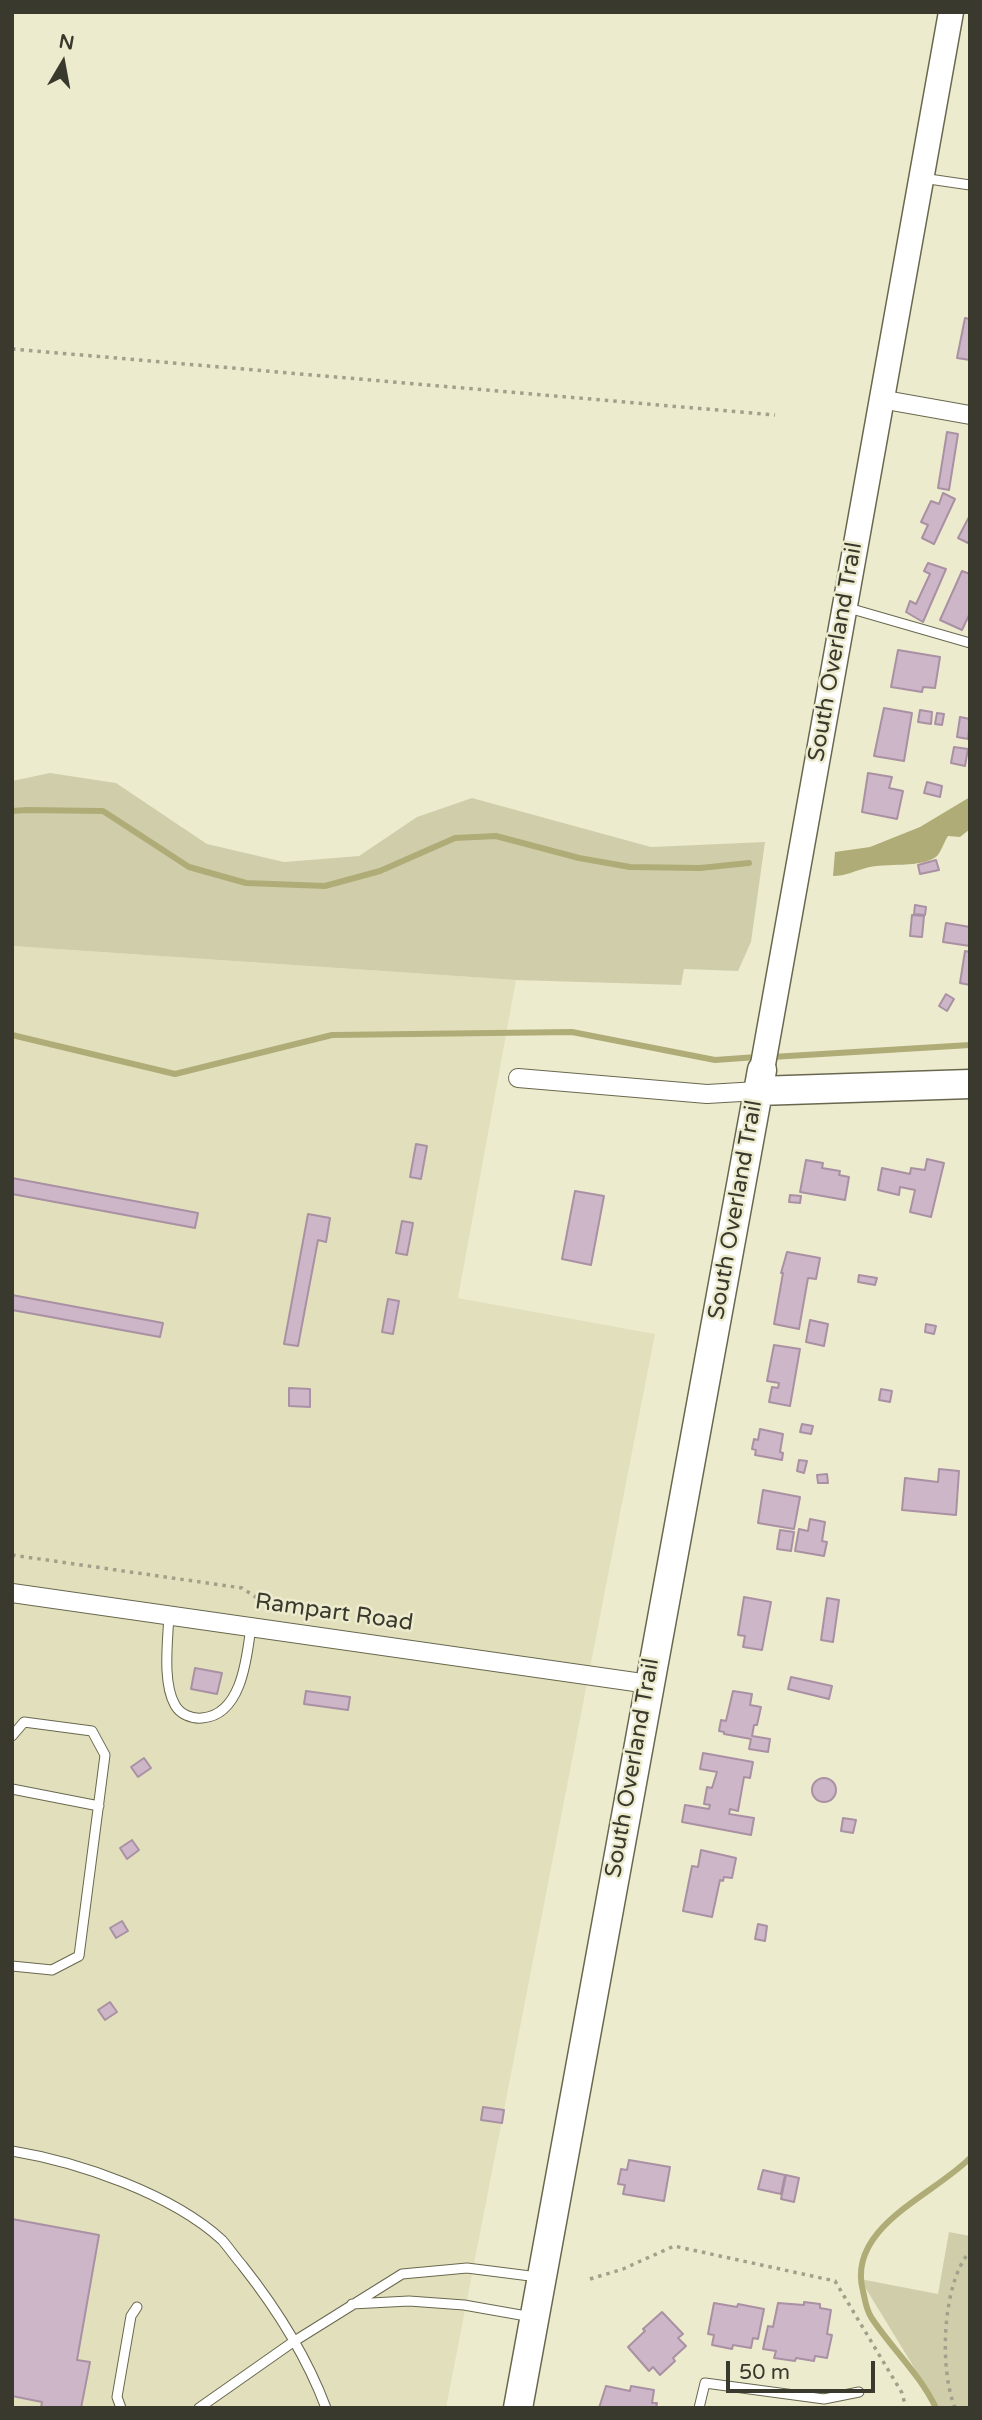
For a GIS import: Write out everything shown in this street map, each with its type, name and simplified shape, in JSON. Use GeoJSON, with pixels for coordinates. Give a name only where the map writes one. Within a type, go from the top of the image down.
{"type":"FeatureCollection","features":[{"type":"Feature","properties":{"kind":"main road","name":"South Overland Trail"},"geometry":{"type":"LineString","coordinates":[[517,2408],[760,1080],[951,12]]}},
{"type":"Feature","properties":{"kind":"main road"},"geometry":{"type":"LineString","coordinates":[[760,1080],[970,1084]]}},
{"type":"Feature","properties":{"kind":"street"},"geometry":{"type":"LineString","coordinates":[[880,399],[970,415]]}},
{"type":"Feature","properties":{"kind":"street"},"geometry":{"type":"LineString","coordinates":[[518,1078],[707,1094],[760,1080]]}},
{"type":"Feature","properties":{"kind":"street","name":"Rampart Road"},"geometry":{"type":"LineString","coordinates":[[12,1593],[251,1625],[649,1684]]}},
{"type":"Feature","properties":{"kind":"lane"},"geometry":{"type":"LineString","coordinates":[[921,178],[970,185]]}},
{"type":"Feature","properties":{"kind":"lane"},"geometry":{"type":"LineString","coordinates":[[844,607],[970,643]]}},
{"type":"Feature","properties":{"kind":"lane"},"geometry":{"type":"LineString","coordinates":[[169,1614],[170,1690],[175,1706],[185,1715],[195,1718],[218,1713],[226,1708],[232,1699],[247,1656],[251,1625]]}},
{"type":"Feature","properties":{"kind":"lane"},"geometry":{"type":"LineString","coordinates":[[12,1736],[24,1722],[92,1731],[105,1755],[79,1955],[52,1970],[12,1966]]}},
{"type":"Feature","properties":{"kind":"lane"},"geometry":{"type":"LineString","coordinates":[[12,1789],[99,1806]]}},
{"type":"Feature","properties":{"kind":"lane"},"geometry":{"type":"LineString","coordinates":[[12,2151],[92,2170],[140,2190],[183,2213],[222,2241],[268,2298],[326,2408]]}},
{"type":"Feature","properties":{"kind":"lane"},"geometry":{"type":"LineString","coordinates":[[199,2408],[350,2304],[402,2274],[467,2268],[540,2278]]}},
{"type":"Feature","properties":{"kind":"lane"},"geometry":{"type":"LineString","coordinates":[[350,2304],[409,2301],[464,2305],[533,2317]]}},
{"type":"Feature","properties":{"kind":"lane"},"geometry":{"type":"LineString","coordinates":[[121,2408],[117,2397],[118,2390],[131,2316],[137,2307]]}},
{"type":"Feature","properties":{"kind":"lane"},"geometry":{"type":"LineString","coordinates":[[699,2408],[705,2382],[824,2399],[859,2392]]}},
{"type":"Feature","properties":{"kind":"path"},"geometry":{"type":"LineString","coordinates":[[12,349],[775,415]]}},
{"type":"Feature","properties":{"kind":"path"},"geometry":{"type":"LineString","coordinates":[[12,1555],[242,1588],[274,1610],[282,1612],[283,1630]]}},
{"type":"Feature","properties":{"kind":"path"},"geometry":{"type":"LineString","coordinates":[[590,2279],[623,2269],[674,2246],[835,2281],[902,2393],[906,2408]]}},
{"type":"Feature","properties":{"kind":"path"},"geometry":{"type":"LineString","coordinates":[[955,2408],[945,2360],[946,2326],[952,2290],[964,2257],[970,2251]]}},
{"type":"Feature","properties":{"kind":"shaded area"},"geometry":{"type":"Polygon","coordinates":[[[50,773],[116,783],[207,844],[284,862],[359,856],[417,817],[472,798],[651,847],[765,842],[751,942],[738,971],[684,969],[681,985],[516,980],[12,946],[12,781],[50,773]]]}},
{"type":"Feature","properties":{"kind":"shaded area"},"geometry":{"type":"Polygon","coordinates":[[[970,797],[970,829],[960,837],[948,836],[937,856],[922,863],[874,866],[833,876],[835,852],[870,847],[920,827],[970,797]]]}},
{"type":"Feature","properties":{"kind":"shaded area"},"geometry":{"type":"Polygon","coordinates":[[[12,946],[516,980],[458,1298],[655,1334],[446,2408],[12,2408],[12,946]]]}},
{"type":"Feature","properties":{"kind":"shaded area"},"geometry":{"type":"Polygon","coordinates":[[[949,2232],[970,2236],[970,2408],[936,2408],[860,2279],[938,2294],[949,2232]]]}},
{"type":"Feature","properties":{"kind":"building"},"geometry":{"type":"Polygon","coordinates":[[[965,318],[970,319],[970,360],[957,358],[965,318]]]}},
{"type":"Feature","properties":{"kind":"building"},"geometry":{"type":"Polygon","coordinates":[[[947,432],[958,434],[949,490],[938,488],[947,432]]]}},
{"type":"Feature","properties":{"kind":"building"},"geometry":{"type":"Polygon","coordinates":[[[943,493],[955,499],[934,544],[922,538],[928,525],[921,522],[931,501],[939,504],[943,493]]]}},
{"type":"Feature","properties":{"kind":"building"},"geometry":{"type":"Polygon","coordinates":[[[970,515],[970,539],[968,543],[958,538],[970,515]]]}},
{"type":"Feature","properties":{"kind":"building"},"geometry":{"type":"Polygon","coordinates":[[[928,563],[946,569],[923,622],[906,612],[910,601],[916,604],[930,574],[924,571],[928,563]]]}},
{"type":"Feature","properties":{"kind":"building"},"geometry":{"type":"Polygon","coordinates":[[[962,571],[970,574],[970,613],[962,630],[940,620],[962,571]]]}},
{"type":"Feature","properties":{"kind":"building"},"geometry":{"type":"Polygon","coordinates":[[[898,650],[940,657],[935,688],[923,687],[922,692],[891,687],[898,650]]]}},
{"type":"Feature","properties":{"kind":"building"},"geometry":{"type":"Polygon","coordinates":[[[884,708],[912,713],[904,761],[874,756],[884,708]]]}},
{"type":"Feature","properties":{"kind":"building"},"geometry":{"type":"Polygon","coordinates":[[[920,710],[932,712],[931,724],[918,722],[920,710]]]}},
{"type":"Feature","properties":{"kind":"building"},"geometry":{"type":"Polygon","coordinates":[[[937,713],[944,714],[942,725],[935,724],[937,713]]]}},
{"type":"Feature","properties":{"kind":"building"},"geometry":{"type":"Polygon","coordinates":[[[960,717],[970,719],[968,739],[957,737],[960,717]]]}},
{"type":"Feature","properties":{"kind":"building"},"geometry":{"type":"Polygon","coordinates":[[[954,747],[968,749],[965,766],[951,763],[954,747]]]}},
{"type":"Feature","properties":{"kind":"building"},"geometry":{"type":"Polygon","coordinates":[[[868,773],[892,777],[889,788],[903,791],[897,819],[862,812],[868,773]]]}},
{"type":"Feature","properties":{"kind":"building"},"geometry":{"type":"Polygon","coordinates":[[[927,782],[942,786],[940,797],[924,793],[927,782]]]}},
{"type":"Feature","properties":{"kind":"building"},"geometry":{"type":"Polygon","coordinates":[[[936,860],[939,870],[920,874],[918,865],[936,860]]]}},
{"type":"Feature","properties":{"kind":"building"},"geometry":{"type":"Polygon","coordinates":[[[915,905],[926,907],[925,915],[914,914],[915,905]]]}},
{"type":"Feature","properties":{"kind":"building"},"geometry":{"type":"Polygon","coordinates":[[[912,915],[924,916],[922,937],[910,936],[912,915]]]}},
{"type":"Feature","properties":{"kind":"building"},"geometry":{"type":"Polygon","coordinates":[[[946,923],[970,927],[970,946],[943,942],[946,923]]]}},
{"type":"Feature","properties":{"kind":"building"},"geometry":{"type":"Polygon","coordinates":[[[965,951],[970,952],[970,985],[960,983],[965,951]]]}},
{"type":"Feature","properties":{"kind":"building"},"geometry":{"type":"Polygon","coordinates":[[[946,994],[954,999],[947,1011],[939,1006],[946,994]]]}},
{"type":"Feature","properties":{"kind":"building"},"geometry":{"type":"Polygon","coordinates":[[[416,1144],[427,1146],[421,1179],[410,1177],[416,1144]]]}},
{"type":"Feature","properties":{"kind":"building"},"geometry":{"type":"Polygon","coordinates":[[[927,1159],[944,1163],[931,1217],[910,1212],[915,1190],[900,1187],[899,1195],[878,1190],[882,1168],[910,1174],[911,1168],[925,1170],[927,1159]]]}},
{"type":"Feature","properties":{"kind":"building"},"geometry":{"type":"Polygon","coordinates":[[[806,1160],[823,1163],[822,1168],[840,1171],[839,1175],[849,1177],[845,1200],[800,1192],[806,1160]]]}},
{"type":"Feature","properties":{"kind":"building"},"geometry":{"type":"Polygon","coordinates":[[[12,1178],[198,1213],[195,1228],[12,1194],[12,1178]]]}},
{"type":"Feature","properties":{"kind":"building"},"geometry":{"type":"Polygon","coordinates":[[[575,1191],[604,1196],[591,1265],[562,1259],[575,1191]]]}},
{"type":"Feature","properties":{"kind":"building"},"geometry":{"type":"Polygon","coordinates":[[[790,1195],[801,1196],[800,1203],[789,1202],[790,1195]]]}},
{"type":"Feature","properties":{"kind":"building"},"geometry":{"type":"Polygon","coordinates":[[[308,1214],[330,1218],[326,1242],[318,1240],[298,1346],[284,1344],[308,1214]]]}},
{"type":"Feature","properties":{"kind":"building"},"geometry":{"type":"Polygon","coordinates":[[[402,1221],[413,1223],[407,1255],[396,1253],[402,1221]]]}},
{"type":"Feature","properties":{"kind":"building"},"geometry":{"type":"Polygon","coordinates":[[[787,1252],[820,1258],[816,1279],[808,1278],[799,1329],[774,1324],[781,1273],[787,1252]]]}},
{"type":"Feature","properties":{"kind":"building"},"geometry":{"type":"Polygon","coordinates":[[[859,1275],[877,1278],[875,1285],[858,1282],[859,1275]]]}},
{"type":"Feature","properties":{"kind":"building"},"geometry":{"type":"Polygon","coordinates":[[[12,1295],[163,1323],[160,1337],[12,1310],[12,1295]]]}},
{"type":"Feature","properties":{"kind":"building"},"geometry":{"type":"Polygon","coordinates":[[[388,1299],[399,1301],[393,1334],[382,1332],[388,1299]]]}},
{"type":"Feature","properties":{"kind":"building"},"geometry":{"type":"Polygon","coordinates":[[[810,1320],[828,1324],[824,1346],[806,1342],[810,1320]]]}},
{"type":"Feature","properties":{"kind":"building"},"geometry":{"type":"Polygon","coordinates":[[[926,1324],[936,1326],[934,1334],[925,1332],[926,1324]]]}},
{"type":"Feature","properties":{"kind":"building"},"geometry":{"type":"Polygon","coordinates":[[[774,1345],[800,1349],[790,1406],[769,1402],[772,1387],[778,1388],[779,1383],[767,1381],[774,1345]]]}},
{"type":"Feature","properties":{"kind":"building"},"geometry":{"type":"Polygon","coordinates":[[[289,1388],[310,1389],[310,1407],[289,1406],[289,1388]]]}},
{"type":"Feature","properties":{"kind":"building"},"geometry":{"type":"Polygon","coordinates":[[[881,1389],[892,1391],[890,1402],[879,1400],[881,1389]]]}},
{"type":"Feature","properties":{"kind":"building"},"geometry":{"type":"Polygon","coordinates":[[[802,1424],[813,1426],[811,1434],[800,1432],[802,1424]]]}},
{"type":"Feature","properties":{"kind":"building"},"geometry":{"type":"Polygon","coordinates":[[[760,1429],[783,1434],[780,1452],[783,1453],[782,1460],[755,1455],[756,1450],[752,1449],[754,1439],[758,1440],[760,1429]]]}},
{"type":"Feature","properties":{"kind":"building"},"geometry":{"type":"Polygon","coordinates":[[[799,1460],[807,1461],[804,1473],[797,1471],[799,1460]]]}},
{"type":"Feature","properties":{"kind":"building"},"geometry":{"type":"Polygon","coordinates":[[[939,1469],[959,1471],[956,1515],[902,1510],[905,1478],[938,1482],[939,1469]]]}},
{"type":"Feature","properties":{"kind":"building"},"geometry":{"type":"Polygon","coordinates":[[[827,1474],[828,1483],[818,1483],[817,1475],[827,1474]]]}},
{"type":"Feature","properties":{"kind":"building"},"geometry":{"type":"Polygon","coordinates":[[[763,1490],[800,1497],[794,1529],[758,1523],[763,1490]]]}},
{"type":"Feature","properties":{"kind":"building"},"geometry":{"type":"Polygon","coordinates":[[[810,1519],[825,1522],[822,1541],[827,1542],[824,1556],[795,1551],[799,1529],[808,1531],[810,1519]]]}},
{"type":"Feature","properties":{"kind":"building"},"geometry":{"type":"Polygon","coordinates":[[[780,1530],[794,1532],[791,1551],[777,1549],[780,1530]]]}},
{"type":"Feature","properties":{"kind":"building"},"geometry":{"type":"Polygon","coordinates":[[[744,1597],[771,1602],[762,1650],[743,1647],[745,1636],[738,1635],[744,1597]]]}},
{"type":"Feature","properties":{"kind":"building"},"geometry":{"type":"Polygon","coordinates":[[[827,1598],[839,1600],[833,1642],[821,1640],[827,1598]]]}},
{"type":"Feature","properties":{"kind":"building"},"geometry":{"type":"Polygon","coordinates":[[[195,1668],[222,1673],[217,1694],[191,1689],[195,1668]]]}},
{"type":"Feature","properties":{"kind":"building"},"geometry":{"type":"Polygon","coordinates":[[[791,1677],[832,1686],[829,1699],[788,1689],[791,1677]]]}},
{"type":"Feature","properties":{"kind":"building"},"geometry":{"type":"Polygon","coordinates":[[[306,1691],[350,1697],[348,1710],[304,1704],[306,1691]]]}},
{"type":"Feature","properties":{"kind":"building"},"geometry":{"type":"Polygon","coordinates":[[[733,1691],[752,1694],[750,1705],[761,1707],[752,1736],[770,1739],[768,1752],[749,1749],[751,1739],[719,1731],[721,1720],[726,1721],[733,1691]]]}},
{"type":"Feature","properties":{"kind":"building"},"geometry":{"type":"Polygon","coordinates":[[[703,1753],[753,1762],[750,1778],[744,1777],[738,1811],[730,1809],[729,1814],[754,1818],[751,1835],[682,1822],[685,1805],[709,1809],[710,1805],[704,1804],[707,1787],[712,1788],[717,1772],[700,1769],[703,1753]]]}},
{"type":"Feature","properties":{"kind":"building"},"geometry":{"type":"Polygon","coordinates":[[[144,1758],[151,1768],[138,1777],[131,1767],[144,1758]]]}},
{"type":"Feature","properties":{"kind":"building"},"geometry":{"type":"Polygon","coordinates":[[[819,1778],[829,1778],[836,1785],[836,1795],[829,1802],[819,1802],[812,1795],[812,1785],[819,1778]]]}},
{"type":"Feature","properties":{"kind":"building"},"geometry":{"type":"Polygon","coordinates":[[[843,1818],[856,1820],[853,1833],[841,1831],[843,1818]]]}},
{"type":"Feature","properties":{"kind":"building"},"geometry":{"type":"Polygon","coordinates":[[[132,1840],[139,1850],[127,1859],[120,1848],[132,1840]]]}},
{"type":"Feature","properties":{"kind":"building"},"geometry":{"type":"Polygon","coordinates":[[[701,1850],[736,1858],[732,1878],[724,1877],[723,1881],[720,1880],[712,1917],[683,1911],[692,1866],[698,1867],[701,1850]]]}},
{"type":"Feature","properties":{"kind":"building"},"geometry":{"type":"Polygon","coordinates":[[[122,1921],[128,1931],[116,1938],[110,1928],[122,1921]]]}},
{"type":"Feature","properties":{"kind":"building"},"geometry":{"type":"Polygon","coordinates":[[[758,1924],[767,1926],[765,1941],[755,1939],[758,1924]]]}},
{"type":"Feature","properties":{"kind":"building"},"geometry":{"type":"Polygon","coordinates":[[[110,2002],[117,2012],[105,2020],[98,2010],[110,2002]]]}},
{"type":"Feature","properties":{"kind":"building"},"geometry":{"type":"Polygon","coordinates":[[[483,2107],[504,2110],[502,2123],[481,2120],[483,2107]]]}},
{"type":"Feature","properties":{"kind":"building"},"geometry":{"type":"Polygon","coordinates":[[[629,2160],[670,2167],[664,2201],[623,2194],[625,2185],[618,2184],[621,2169],[627,2170],[629,2160]]]}},
{"type":"Feature","properties":{"kind":"building"},"geometry":{"type":"Polygon","coordinates":[[[763,2170],[785,2175],[781,2194],[758,2189],[763,2170]]]}},
{"type":"Feature","properties":{"kind":"building"},"geometry":{"type":"Polygon","coordinates":[[[786,2175],[799,2178],[794,2202],[781,2199],[786,2175]]]}},
{"type":"Feature","properties":{"kind":"building"},"geometry":{"type":"Polygon","coordinates":[[[12,2219],[99,2235],[77,2360],[90,2362],[81,2408],[41,2408],[42,2402],[12,2396],[12,2219]]]}},
{"type":"Feature","properties":{"kind":"building"},"geometry":{"type":"Polygon","coordinates":[[[804,2302],[820,2304],[820,2308],[831,2310],[827,2334],[832,2335],[827,2358],[815,2356],[814,2361],[796,2358],[795,2361],[774,2358],[776,2351],[763,2349],[768,2326],[773,2327],[778,2303],[804,2305],[804,2302]]]}},
{"type":"Feature","properties":{"kind":"building"},"geometry":{"type":"Polygon","coordinates":[[[714,2303],[764,2309],[758,2339],[753,2338],[751,2348],[733,2345],[732,2349],[712,2345],[714,2335],[708,2334],[714,2303]]]}},
{"type":"Feature","properties":{"kind":"building"},"geometry":{"type":"Polygon","coordinates":[[[662,2312],[683,2334],[678,2338],[686,2346],[660,2375],[653,2367],[649,2371],[628,2347],[662,2312]]]}},
{"type":"Feature","properties":{"kind":"building"},"geometry":{"type":"Polygon","coordinates":[[[606,2386],[630,2391],[631,2386],[654,2390],[652,2403],[657,2403],[656,2408],[599,2408],[606,2386]]]}},
{"type":"Feature","properties":{"kind":"waterway"},"geometry":{"type":"LineString","coordinates":[[12,811],[103,811],[189,867],[246,883],[325,886],[380,871],[455,838],[496,836],[579,858],[630,867],[700,868],[749,863]]}},
{"type":"Feature","properties":{"kind":"waterway"},"geometry":{"type":"LineString","coordinates":[[12,1035],[175,1074],[332,1035],[572,1032],[715,1060],[757,1057]]}},
{"type":"Feature","properties":{"kind":"waterway"},"geometry":{"type":"LineString","coordinates":[[772,1057],[970,1045]]}},
{"type":"Feature","properties":{"kind":"waterway"},"geometry":{"type":"LineString","coordinates":[[936,2408],[922,2384],[869,2314],[861,2268],[867,2248],[880,2231],[897,2214],[970,2158]]}}]}
